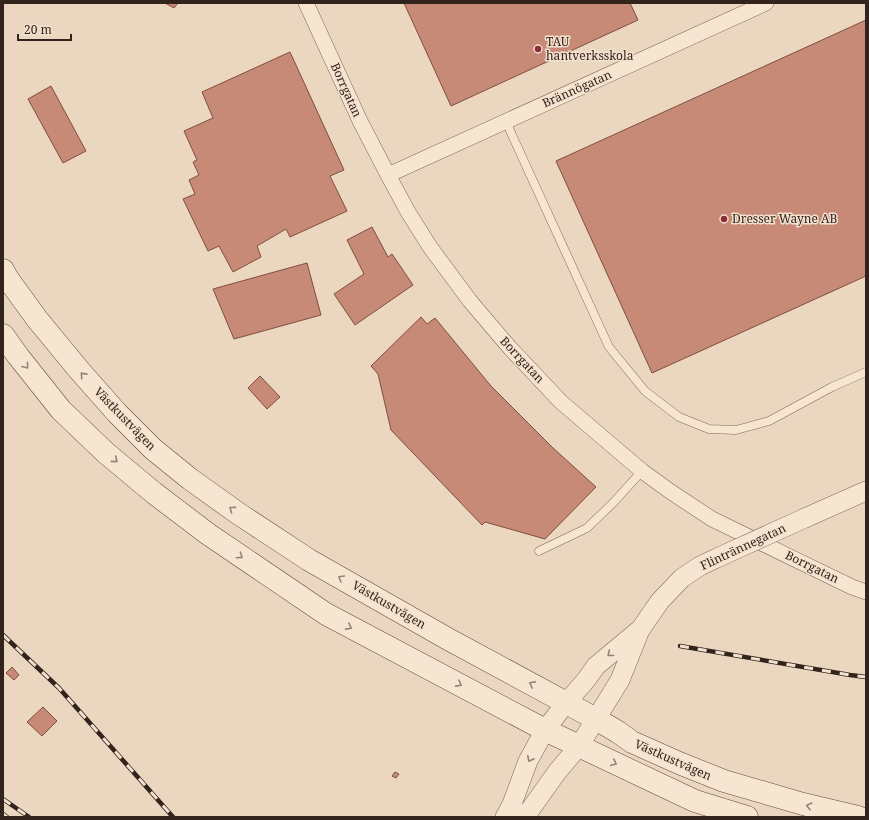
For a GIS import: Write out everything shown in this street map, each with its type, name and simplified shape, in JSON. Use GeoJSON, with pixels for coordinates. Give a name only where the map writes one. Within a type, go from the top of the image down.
{"type":"FeatureCollection","features":[{"type":"Feature","properties":{"kind":"main road","name":"Västkustvägen"},"geometry":{"type":"LineString","coordinates":[[3,270],[37,319],[79,370],[117,413],[154,449],[239,514],[309,560],[441,635],[596,719],[632,742],[724,781],[803,804],[858,817]]}},
{"type":"Feature","properties":{"kind":"main road"},"geometry":{"type":"LineString","coordinates":[[3,334],[18,356],[61,410],[106,453],[154,493],[208,534],[326,614],[545,730],[695,801],[747,817]]}},
{"type":"Feature","properties":{"kind":"street","name":"Borrgatan"},"geometry":{"type":"LineString","coordinates":[[306,3],[360,121],[388,176],[430,247],[470,301],[505,343],[561,402],[642,471],[712,519],[852,587],[866,592]]}},
{"type":"Feature","properties":{"kind":"street","name":"Brännögatan"},"geometry":{"type":"LineString","coordinates":[[388,176],[766,3]]}},
{"type":"Feature","properties":{"kind":"street","name":"Flintrännegatan"},"geometry":{"type":"LineString","coordinates":[[517,813],[557,772],[579,746],[620,680],[640,630],[660,601],[682,578],[700,566],[719,557],[866,491]]}},
{"type":"Feature","properties":{"kind":"street","name":"Flintrännegatan"},"geometry":{"type":"LineString","coordinates":[[517,813],[528,761],[545,730],[596,666],[640,630]]}},
{"type":"Feature","properties":{"kind":"lane"},"geometry":{"type":"LineString","coordinates":[[506,121],[609,347],[645,391],[679,417],[709,429],[736,430],[769,421],[832,387],[866,372]]}},
{"type":"Feature","properties":{"kind":"lane"},"geometry":{"type":"LineString","coordinates":[[538,551],[587,528],[614,503],[642,471]]}},
{"type":"Feature","properties":{"kind":"building"},"geometry":{"type":"Polygon","coordinates":[[[165,3],[178,3],[174,8],[165,3]]]}},
{"type":"Feature","properties":{"kind":"building"},"geometry":{"type":"Polygon","coordinates":[[[404,3],[630,3],[638,20],[451,106],[404,3]]]}},
{"type":"Feature","properties":{"kind":"building","name":"Dresser Wayne AB"},"geometry":{"type":"Polygon","coordinates":[[[866,20],[866,276],[652,373],[556,161],[866,20]]]}},
{"type":"Feature","properties":{"kind":"building"},"geometry":{"type":"Polygon","coordinates":[[[290,52],[344,170],[330,176],[347,211],[290,237],[286,229],[257,246],[261,257],[233,272],[219,246],[208,251],[183,199],[195,194],[189,180],[199,175],[193,162],[197,160],[184,131],[213,118],[202,92],[290,52]]]}},
{"type":"Feature","properties":{"kind":"building"},"geometry":{"type":"Polygon","coordinates":[[[51,86],[86,151],[63,163],[28,99],[51,86]]]}},
{"type":"Feature","properties":{"kind":"building"},"geometry":{"type":"Polygon","coordinates":[[[372,227],[388,257],[392,254],[413,285],[355,325],[334,294],[364,274],[347,240],[372,227]]]}},
{"type":"Feature","properties":{"kind":"building"},"geometry":{"type":"Polygon","coordinates":[[[307,263],[321,315],[234,339],[213,289],[307,263]]]}},
{"type":"Feature","properties":{"kind":"building"},"geometry":{"type":"Polygon","coordinates":[[[421,317],[427,324],[435,318],[491,386],[552,447],[596,487],[545,539],[485,522],[482,525],[391,430],[378,374],[371,366],[421,317]]]}},
{"type":"Feature","properties":{"kind":"building"},"geometry":{"type":"Polygon","coordinates":[[[260,376],[280,397],[267,409],[248,388],[260,376]]]}},
{"type":"Feature","properties":{"kind":"building"},"geometry":{"type":"Polygon","coordinates":[[[12,667],[19,675],[14,680],[6,673],[12,667]]]}},
{"type":"Feature","properties":{"kind":"building"},"geometry":{"type":"Polygon","coordinates":[[[43,707],[57,721],[42,736],[27,722],[43,707]]]}},
{"type":"Feature","properties":{"kind":"building"},"geometry":{"type":"Polygon","coordinates":[[[395,772],[399,774],[396,778],[392,776],[395,772]]]}},
{"type":"Feature","properties":{"kind":"railway"},"geometry":{"type":"LineString","coordinates":[[3,635],[59,688],[173,817]]}},
{"type":"Feature","properties":{"kind":"railway"},"geometry":{"type":"LineString","coordinates":[[680,646],[866,677]]}},
{"type":"Feature","properties":{"kind":"railway"},"geometry":{"type":"LineString","coordinates":[[3,799],[29,817]]}},
{"type":"Feature","properties":{"kind":"railway"},"geometry":{"type":"LineString","coordinates":[[3,814],[7,817]]}},
{"type":"Feature","properties":{"kind":"place","name":"TAU hantverksskola"},"geometry":{"type":"Point","coordinates":[538,49]}},
{"type":"Feature","properties":{"kind":"place","name":"Dresser Wayne AB"},"geometry":{"type":"Point","coordinates":[724,219]}}]}
